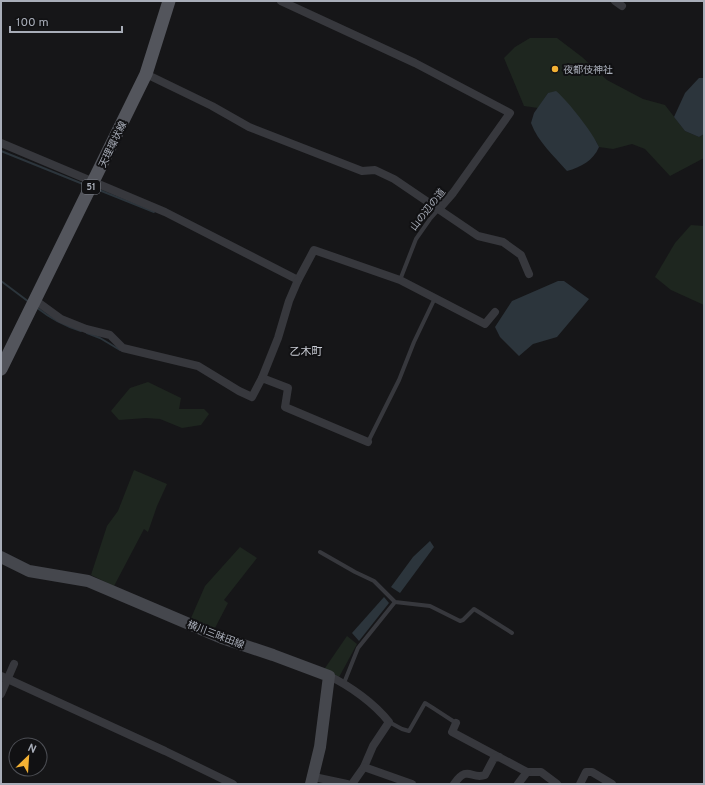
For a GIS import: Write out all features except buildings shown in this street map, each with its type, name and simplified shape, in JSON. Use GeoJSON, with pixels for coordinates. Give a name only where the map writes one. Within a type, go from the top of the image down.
{"type":"FeatureCollection","features":[{"type":"Feature","properties":{"kind":"main road","name":"天理環状線"},"geometry":{"type":"LineString","coordinates":[[1,369],[146,74],[169,1]]}},
{"type":"Feature","properties":{"kind":"main road","name":"横川三昧田線"},"geometry":{"type":"LineString","coordinates":[[1,557],[29,571],[88,581],[222,638],[329,676]]}},
{"type":"Feature","properties":{"kind":"main road"},"geometry":{"type":"LineString","coordinates":[[313,780],[320,747],[329,676]]}},
{"type":"Feature","properties":{"kind":"street","name":"山の辺の道"},"geometry":{"type":"LineString","coordinates":[[281,1],[415,64],[510,113],[453,193],[439,209]]}},
{"type":"Feature","properties":{"kind":"street"},"geometry":{"type":"LineString","coordinates":[[146,74],[212,106],[249,127],[362,171],[375,170],[394,179],[478,236],[503,242],[521,256],[529,274]]}},
{"type":"Feature","properties":{"kind":"street"},"geometry":{"type":"LineString","coordinates":[[1,143],[165,212],[298,280]]}},
{"type":"Feature","properties":{"kind":"street"},"geometry":{"type":"LineString","coordinates":[[35,300],[61,319],[86,329],[110,336],[123,348],[198,366],[239,391],[252,397],[262,378],[278,338],[289,301],[314,250],[400,280],[485,324],[496,312]]}},
{"type":"Feature","properties":{"kind":"street"},"geometry":{"type":"LineString","coordinates":[[262,378],[288,388],[285,407],[289,410],[368,442]]}},
{"type":"Feature","properties":{"kind":"street"},"geometry":{"type":"LineString","coordinates":[[1,694],[4,678],[14,664]]}},
{"type":"Feature","properties":{"kind":"street"},"geometry":{"type":"LineString","coordinates":[[329,676],[344,683],[382,713],[388,722],[373,746],[364,767],[352,784]]}},
{"type":"Feature","properties":{"kind":"street"},"geometry":{"type":"LineString","coordinates":[[4,678],[165,751],[224,782],[233,784]]}},
{"type":"Feature","properties":{"kind":"street"},"geometry":{"type":"LineString","coordinates":[[456,723],[452,732],[527,772],[541,772],[557,784]]}},
{"type":"Feature","properties":{"kind":"street"},"geometry":{"type":"LineString","coordinates":[[454,784],[460,776],[468,774],[485,775],[494,758],[499,757]]}},
{"type":"Feature","properties":{"kind":"street"},"geometry":{"type":"LineString","coordinates":[[364,767],[412,784]]}},
{"type":"Feature","properties":{"kind":"street"},"geometry":{"type":"LineString","coordinates":[[518,784],[527,772]]}},
{"type":"Feature","properties":{"kind":"street"},"geometry":{"type":"LineString","coordinates":[[580,784],[586,772],[592,772],[612,784]]}},
{"type":"Feature","properties":{"kind":"street"},"geometry":{"type":"LineString","coordinates":[[313,780],[347,784]]}},
{"type":"Feature","properties":{"kind":"lane","name":"山の辺の道"},"geometry":{"type":"LineString","coordinates":[[400,280],[416,239],[439,209]]}},
{"type":"Feature","properties":{"kind":"lane"},"geometry":{"type":"LineString","coordinates":[[368,442],[399,380],[434,298]]}},
{"type":"Feature","properties":{"kind":"lane"},"geometry":{"type":"LineString","coordinates":[[320,552],[374,581],[395,602],[430,606],[460,621],[474,609],[512,633]]}},
{"type":"Feature","properties":{"kind":"lane"},"geometry":{"type":"LineString","coordinates":[[344,683],[358,648],[395,602]]}},
{"type":"Feature","properties":{"kind":"lane"},"geometry":{"type":"LineString","coordinates":[[388,722],[409,731],[425,703],[456,723]]}},
{"type":"Feature","properties":{"kind":"shaded area"},"geometry":{"type":"Polygon","coordinates":[[[530,38],[557,38],[582,57],[607,80],[643,99],[665,105],[685,131],[699,137],[704,134],[704,158],[670,176],[645,149],[632,144],[613,149],[599,147],[596,141],[548,93],[538,108],[524,106],[504,58],[515,47],[530,38]]]}},
{"type":"Feature","properties":{"kind":"shaded area"},"geometry":{"type":"Polygon","coordinates":[[[699,78],[704,78],[704,134],[699,137],[685,131],[674,117],[685,93],[699,78]]]}},
{"type":"Feature","properties":{"kind":"shaded area"},"geometry":{"type":"Polygon","coordinates":[[[556,91],[580,118],[599,147],[590,160],[586,163],[567,171],[542,143],[531,123],[534,113],[548,93],[556,91]]]}},
{"type":"Feature","properties":{"kind":"shaded area"},"geometry":{"type":"Polygon","coordinates":[[[691,225],[704,226],[704,305],[671,290],[655,277],[675,243],[691,225]]]}},
{"type":"Feature","properties":{"kind":"shaded area"},"geometry":{"type":"Polygon","coordinates":[[[558,281],[564,281],[589,299],[557,337],[533,344],[519,356],[500,337],[495,327],[512,301],[558,281]]]}},
{"type":"Feature","properties":{"kind":"shaded area"},"geometry":{"type":"Polygon","coordinates":[[[148,382],[181,398],[179,409],[204,409],[209,414],[201,425],[182,428],[160,419],[146,418],[119,420],[111,411],[130,388],[148,382]]]}},
{"type":"Feature","properties":{"kind":"shaded area"},"geometry":{"type":"Polygon","coordinates":[[[134,470],[167,484],[157,506],[148,532],[144,529],[114,586],[91,575],[107,526],[118,511],[134,470]]]}},
{"type":"Feature","properties":{"kind":"shaded area"},"geometry":{"type":"Polygon","coordinates":[[[430,541],[434,547],[400,593],[391,587],[413,557],[430,541]]]}},
{"type":"Feature","properties":{"kind":"shaded area"},"geometry":{"type":"Polygon","coordinates":[[[240,547],[257,558],[224,600],[228,603],[215,628],[191,618],[205,586],[240,547]]]}},
{"type":"Feature","properties":{"kind":"shaded area"},"geometry":{"type":"Polygon","coordinates":[[[384,597],[389,603],[359,641],[352,633],[384,597]]]}},
{"type":"Feature","properties":{"kind":"shaded area"},"geometry":{"type":"Polygon","coordinates":[[[347,636],[357,644],[338,679],[323,671],[347,636]]]}},
{"type":"Feature","properties":{"kind":"waterway"},"geometry":{"type":"LineString","coordinates":[[1,151],[83,184]]}},
{"type":"Feature","properties":{"kind":"waterway"},"geometry":{"type":"LineString","coordinates":[[99,190],[154,212]]}},
{"type":"Feature","properties":{"kind":"waterway"},"geometry":{"type":"LineString","coordinates":[[1,281],[29,302]]}},
{"type":"Feature","properties":{"kind":"waterway"},"geometry":{"type":"LineString","coordinates":[[36,307],[57,321],[81,331]]}},
{"type":"Feature","properties":{"kind":"waterway"},"geometry":{"type":"LineString","coordinates":[[87,333],[100,338],[120,350]]}},
{"type":"Feature","properties":{"kind":"place","name":"夜都伎神社"},"geometry":{"type":"Point","coordinates":[555,69]}},
{"type":"Feature","properties":{"kind":"district","name":"乙木町"},"geometry":{"type":"Point","coordinates":[306,351]}}]}
